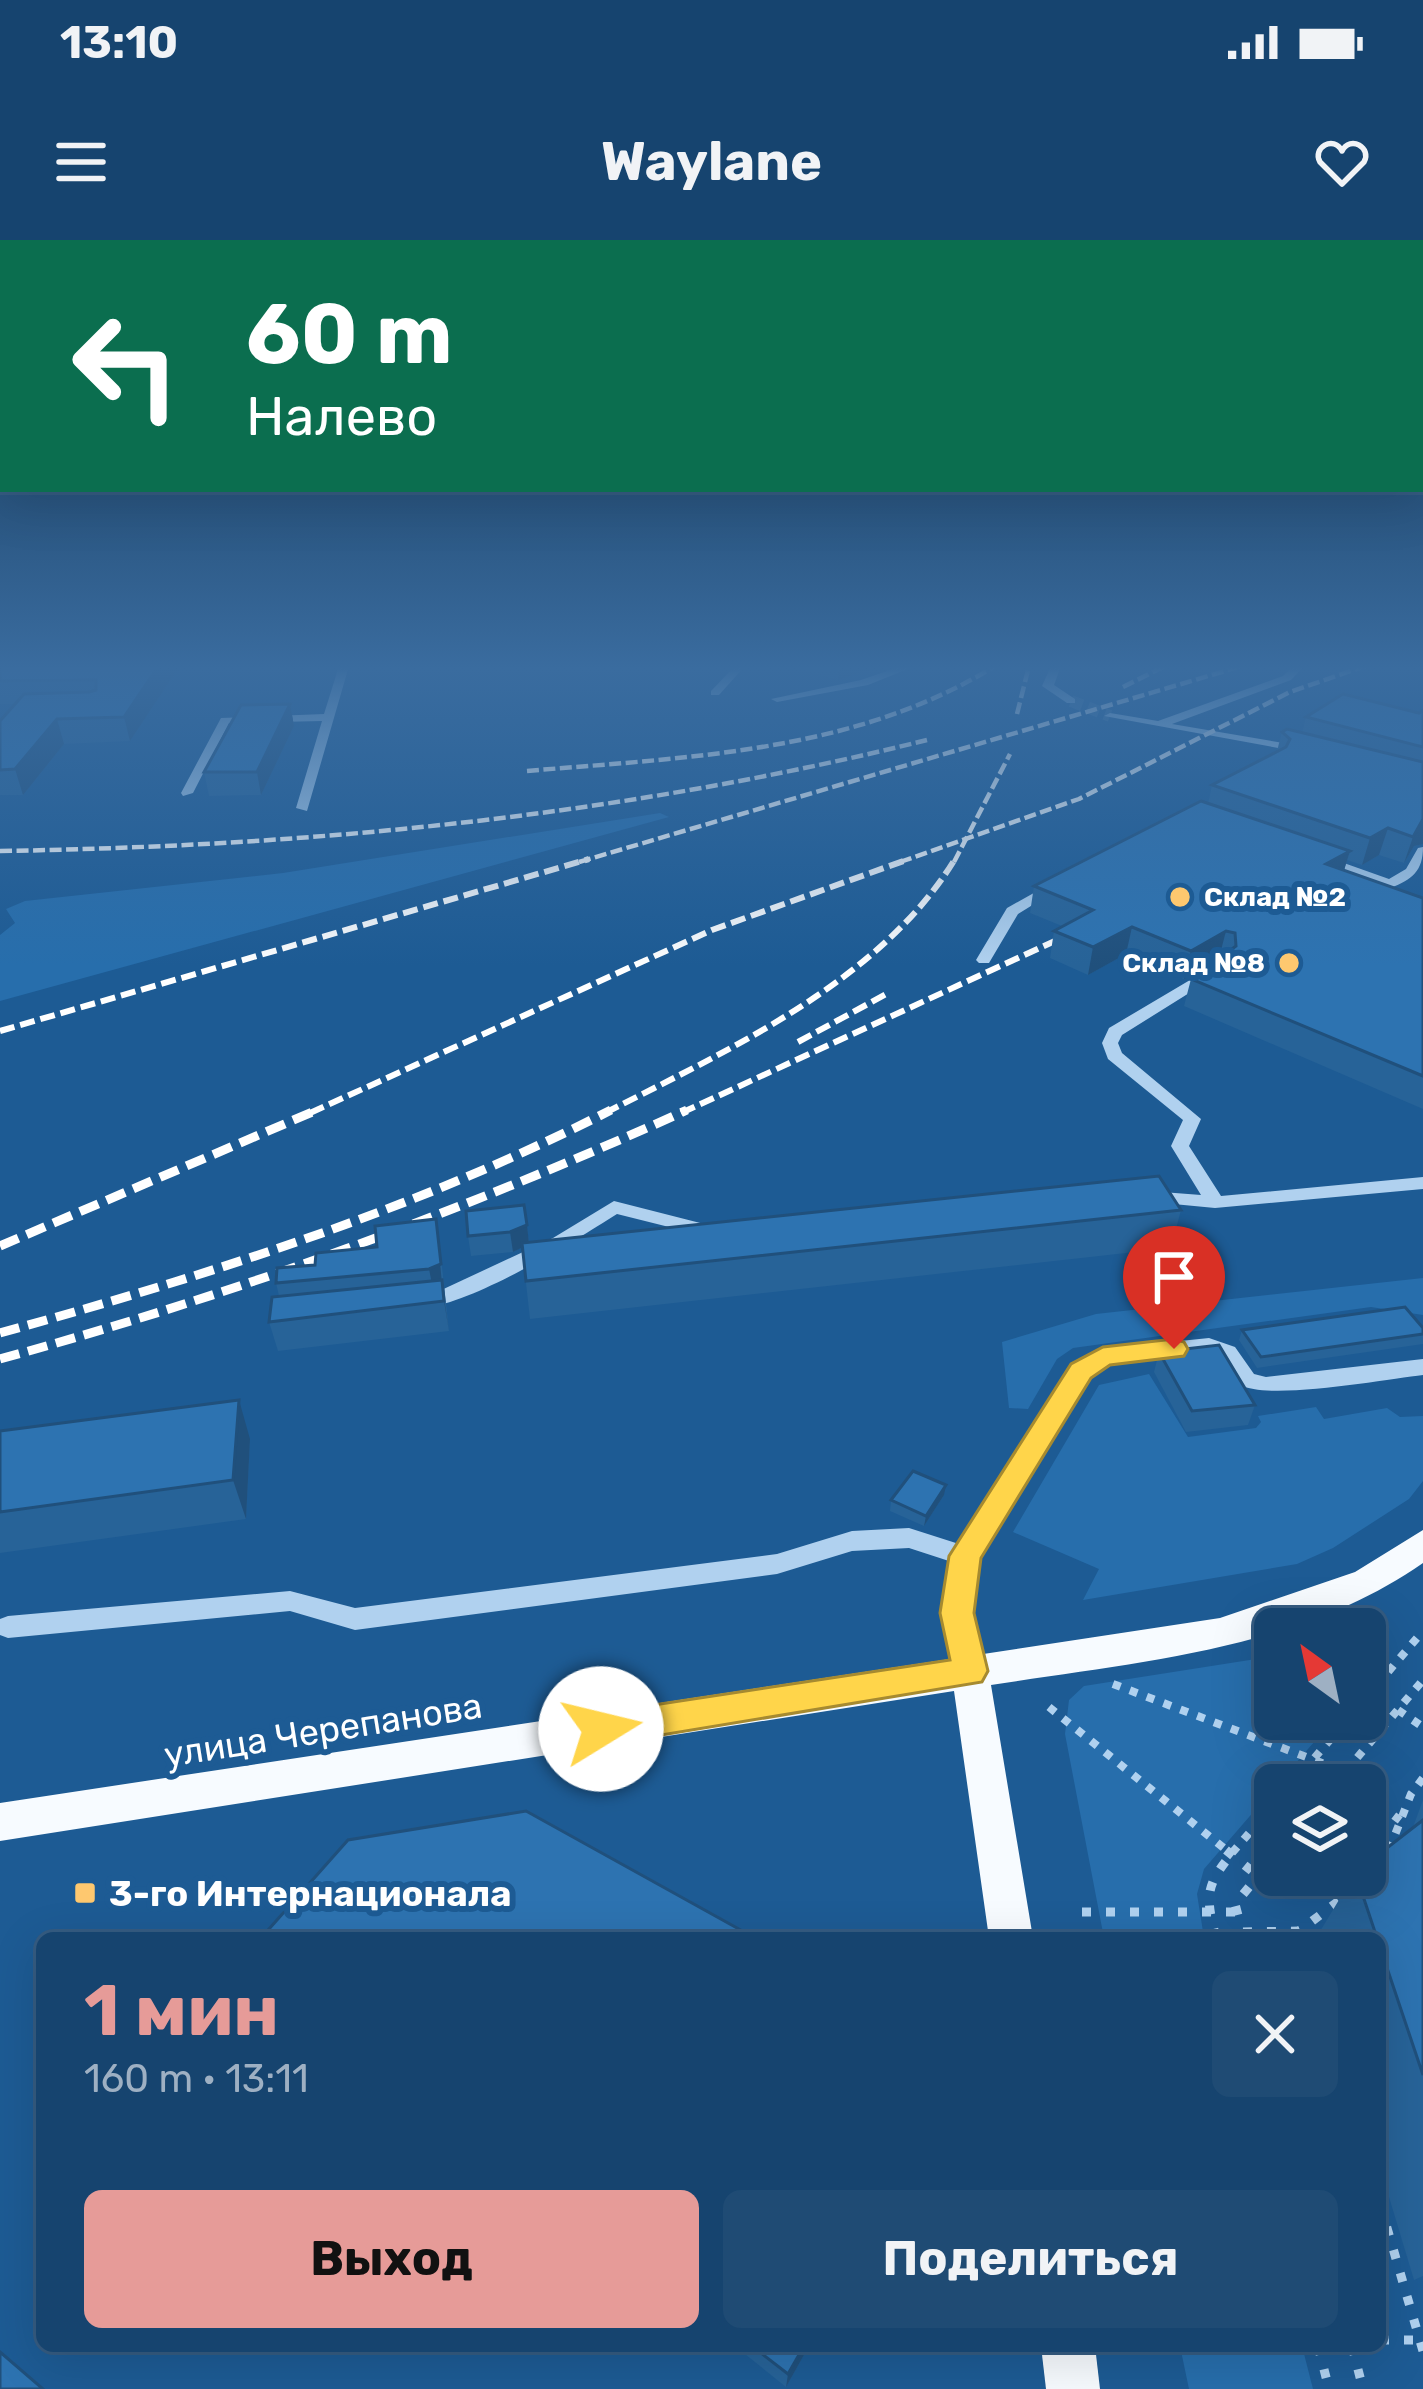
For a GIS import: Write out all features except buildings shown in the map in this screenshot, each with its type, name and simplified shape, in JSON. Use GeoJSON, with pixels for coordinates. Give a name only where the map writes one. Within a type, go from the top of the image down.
{"type":"FeatureCollection","features":[{"type":"Feature","properties":{"kind":"main road","name":"улица Черепанова"},"geometry":{"type":"LineString","coordinates":[[0,1822],[1220,1633],[1368,1582],[1423,1544]]}},
{"type":"Feature","properties":{"kind":"main road"},"geometry":{"type":"LineString","coordinates":[[970,1671],[1010,1932]]}},
{"type":"Feature","properties":{"kind":"main road"},"geometry":{"type":"LineString","coordinates":[[1068,2352],[1073,2389]]}},
{"type":"Feature","properties":{"kind":"street"},"geometry":{"type":"LineString","coordinates":[[188,793],[202,766]]}},
{"type":"Feature","properties":{"kind":"street"},"geometry":{"type":"LineString","coordinates":[[302,808],[313,766]]}},
{"type":"Feature","properties":{"kind":"street"},"geometry":{"type":"LineString","coordinates":[[1308,856],[1390,884],[1412,872],[1423,851]]}},
{"type":"Feature","properties":{"kind":"street"},"geometry":{"type":"LineString","coordinates":[[984,960],[1012,911],[1069,879]]}},
{"type":"Feature","properties":{"kind":"street"},"geometry":{"type":"LineString","coordinates":[[1215,1202],[1180,1146],[1192,1119],[1114,1055],[1110,1043],[1115,1032],[1221,967]]}},
{"type":"Feature","properties":{"kind":"street"},"geometry":{"type":"LineString","coordinates":[[1132,1196],[1215,1202],[1423,1183]]}},
{"type":"Feature","properties":{"kind":"street"},"geometry":{"type":"LineString","coordinates":[[395,1304],[438,1300],[560,1242],[614,1207],[695,1230],[718,1228]]}},
{"type":"Feature","properties":{"kind":"street"},"geometry":{"type":"LineString","coordinates":[[970,1671],[957,1613],[965,1556],[1081,1371],[1103,1356],[1209,1345],[1227,1352],[1246,1379],[1265,1385],[1423,1367]]}},
{"type":"Feature","properties":{"kind":"street"},"geometry":{"type":"LineString","coordinates":[[8,1628],[290,1601],[355,1619],[776,1564],[852,1541],[909,1538],[965,1556]]}},
{"type":"Feature","properties":{"kind":"path"},"geometry":{"type":"LineString","coordinates":[[1386,1674],[1423,1631]]}},
{"type":"Feature","properties":{"kind":"path"},"geometry":{"type":"LineString","coordinates":[[1352,1764],[1423,1680]]}},
{"type":"Feature","properties":{"kind":"path"},"geometry":{"type":"LineString","coordinates":[[1108,1682],[1318,1764]]}},
{"type":"Feature","properties":{"kind":"path"},"geometry":{"type":"LineString","coordinates":[[1049,1707],[1254,1873]]}},
{"type":"Feature","properties":{"kind":"path"},"geometry":{"type":"LineString","coordinates":[[1398,1710],[1423,1727]]}},
{"type":"Feature","properties":{"kind":"path"},"geometry":{"type":"LineString","coordinates":[[1309,1764],[1330,1740]]}},
{"type":"Feature","properties":{"kind":"path"},"geometry":{"type":"LineString","coordinates":[[1386,1857],[1423,1778]]}},
{"type":"Feature","properties":{"kind":"path"},"geometry":{"type":"LineString","coordinates":[[1386,1810],[1401,1821]]}},
{"type":"Feature","properties":{"kind":"path"},"geometry":{"type":"LineString","coordinates":[[1214,1932],[1206,1899],[1215,1874],[1254,1827]]}},
{"type":"Feature","properties":{"kind":"path"},"geometry":{"type":"LineString","coordinates":[[1242,1932],[1234,1904],[1254,1881]]}},
{"type":"Feature","properties":{"kind":"path"},"geometry":{"type":"LineString","coordinates":[[1304,1932],[1346,1896]]}},
{"type":"Feature","properties":{"kind":"path"},"geometry":{"type":"LineString","coordinates":[[1082,1912],[1237,1912]]}},
{"type":"Feature","properties":{"kind":"path"},"geometry":{"type":"LineString","coordinates":[[1386,2222],[1418,2316],[1421,2345],[1386,2341]]}},
{"type":"Feature","properties":{"kind":"path"},"geometry":{"type":"LineString","coordinates":[[1320,2352],[1329,2389]]}},
{"type":"Feature","properties":{"kind":"path"},"geometry":{"type":"LineString","coordinates":[[1354,2352],[1363,2389]]}},
{"type":"Feature","properties":{"kind":"shaded area"},"geometry":{"type":"Polygon","coordinates":[[[660,813],[669,817],[0,1001],[0,935],[15,923],[6,909],[25,901],[283,873],[660,813]]]}},
{"type":"Feature","properties":{"kind":"shaded area"},"geometry":{"type":"Polygon","coordinates":[[[1423,1278],[1423,1315],[1371,1307],[1073,1348],[1057,1359],[1028,1409],[1009,1408],[1002,1342],[1096,1314],[1423,1278]]]}},
{"type":"Feature","properties":{"kind":"shaded area"},"geometry":{"type":"Polygon","coordinates":[[[1149,1374],[1188,1437],[1256,1428],[1261,1422],[1258,1416],[1316,1407],[1324,1419],[1387,1408],[1400,1417],[1423,1416],[1423,1481],[1409,1499],[1333,1548],[1297,1564],[1083,1600],[1099,1569],[1013,1532],[1099,1385],[1149,1374]]]}},
{"type":"Feature","properties":{"kind":"shaded area"},"geometry":{"type":"Polygon","coordinates":[[[1254,1659],[1254,1740],[1316,1740],[1295,1764],[1254,1764],[1254,1811],[1204,1869],[1197,1894],[1203,1932],[1103,1932],[1065,1734],[1069,1700],[1084,1686],[1254,1659]]]}},
{"type":"Feature","properties":{"kind":"shaded area"},"geometry":{"type":"Polygon","coordinates":[[[1181,2352],[1304,2352],[1313,2389],[1189,2389],[1181,2352]]]}},
{"type":"Feature","properties":{"kind":"railway"},"geometry":{"type":"LineString","coordinates":[[527,771],[581,766]]}},
{"type":"Feature","properties":{"kind":"railway"},"geometry":{"type":"LineString","coordinates":[[0,851],[235,842],[467,822],[697,789],[811,766]]}},
{"type":"Feature","properties":{"kind":"railway"},"geometry":{"type":"LineString","coordinates":[[579,862],[903,766]]}},
{"type":"Feature","properties":{"kind":"railway"},"geometry":{"type":"LineString","coordinates":[[966,839],[1004,766]]}},
{"type":"Feature","properties":{"kind":"railway"},"geometry":{"type":"LineString","coordinates":[[966,839],[1079,799],[1144,766]]}},
{"type":"Feature","properties":{"kind":"railway"},"geometry":{"type":"LineString","coordinates":[[900,862],[966,839]]}},
{"type":"Feature","properties":{"kind":"railway"},"geometry":{"type":"LineString","coordinates":[[954,862],[966,839]]}},
{"type":"Feature","properties":{"kind":"railway"},"geometry":{"type":"LineString","coordinates":[[0,1031],[589,859]]}},
{"type":"Feature","properties":{"kind":"railway"},"geometry":{"type":"LineString","coordinates":[[310,1113],[712,930],[909,859]]}},
{"type":"Feature","properties":{"kind":"railway"},"geometry":{"type":"LineString","coordinates":[[607,1112],[750,1037],[844,976],[924,902],[955,859]]}},
{"type":"Feature","properties":{"kind":"railway"},"geometry":{"type":"LineString","coordinates":[[681,1113],[1070,934]]}},
{"type":"Feature","properties":{"kind":"railway"},"geometry":{"type":"LineString","coordinates":[[798,1042],[890,992]]}},
{"type":"Feature","properties":{"kind":"railway"},"geometry":{"type":"LineString","coordinates":[[0,1246],[317,1110]]}},
{"type":"Feature","properties":{"kind":"railway"},"geometry":{"type":"LineString","coordinates":[[607,1112],[611,1110]]}},
{"type":"Feature","properties":{"kind":"railway"},"geometry":{"type":"LineString","coordinates":[[0,1359],[176,1307],[348,1248],[687,1110]]}},
{"type":"Feature","properties":{"kind":"railway"},"geometry":{"type":"LineString","coordinates":[[0,1333],[156,1288],[388,1209],[607,1112]]}},
{"type":"Feature","properties":{"kind":"place","name":"Склад №2"},"geometry":{"type":"Point","coordinates":[1180,897]}},
{"type":"Feature","properties":{"kind":"place","name":"Склад №8"},"geometry":{"type":"Point","coordinates":[1289,963]}},
{"type":"Feature","properties":{"kind":"place","name":"3-го Интернационала"},"geometry":{"type":"Point","coordinates":[85,1893]}},
{"type":"Feature","properties":{"kind":"route"},"geometry":{"type":"LineString","coordinates":[[601,1729],[970,1671],[957,1613],[965,1556],[1081,1371],[1103,1356],[1174,1349]]}}]}
